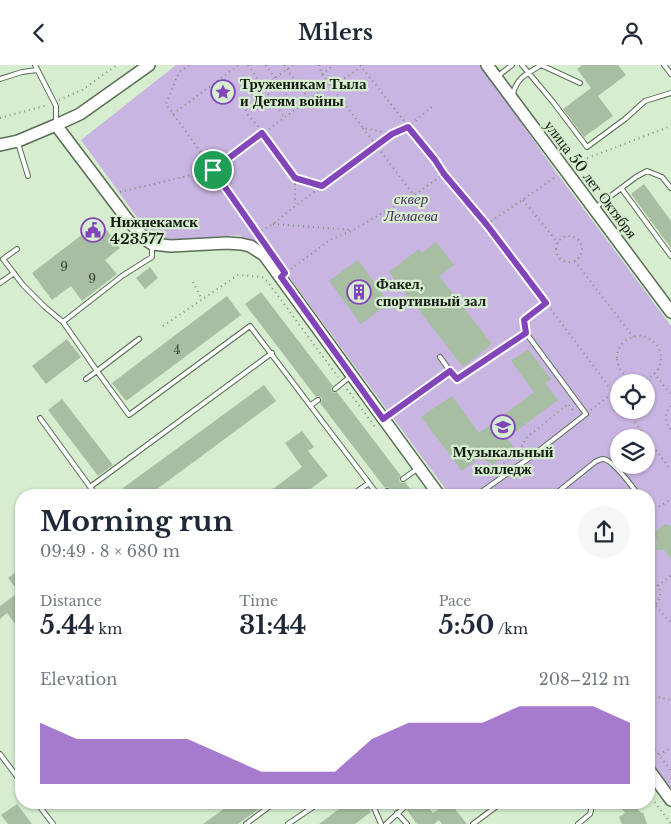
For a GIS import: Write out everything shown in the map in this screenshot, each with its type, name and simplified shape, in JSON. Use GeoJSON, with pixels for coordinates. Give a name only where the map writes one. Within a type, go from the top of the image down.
{"type":"FeatureCollection","features":[{"type":"Feature","properties":{"kind":"street"},"geometry":{"type":"LineString","coordinates":[[0,145],[18,141],[80,114],[149,65]]}},
{"type":"Feature","properties":{"kind":"street","name":"улица 50 лет Октября"},"geometry":{"type":"LineString","coordinates":[[487,65],[671,312]]}},
{"type":"Feature","properties":{"kind":"street"},"geometry":{"type":"LineString","coordinates":[[56,125],[127,219],[146,241],[152,244],[171,246],[227,243],[250,246],[264,255],[351,376],[379,423],[419,468],[435,489]]}},
{"type":"Feature","properties":{"kind":"street"},"geometry":{"type":"LineString","coordinates":[[655,779],[671,800]]}},
{"type":"Feature","properties":{"kind":"lane"},"geometry":{"type":"LineString","coordinates":[[497,77],[512,65]]}},
{"type":"Feature","properties":{"kind":"lane"},"geometry":{"type":"LineString","coordinates":[[522,65],[587,147],[625,119],[645,101],[671,93]]}},
{"type":"Feature","properties":{"kind":"lane"},"geometry":{"type":"LineString","coordinates":[[512,97],[515,85],[521,78],[541,65],[580,83]]}},
{"type":"Feature","properties":{"kind":"lane"},"geometry":{"type":"LineString","coordinates":[[664,65],[671,74]]}},
{"type":"Feature","properties":{"kind":"lane"},"geometry":{"type":"LineString","coordinates":[[0,79],[36,67],[56,106],[56,125]]}},
{"type":"Feature","properties":{"kind":"lane"},"geometry":{"type":"LineString","coordinates":[[18,141],[28,176]]}},
{"type":"Feature","properties":{"kind":"lane"},"geometry":{"type":"LineString","coordinates":[[594,208],[647,171],[662,177],[671,188]]}},
{"type":"Feature","properties":{"kind":"lane"},"geometry":{"type":"LineString","coordinates":[[621,188],[671,256]]}},
{"type":"Feature","properties":{"kind":"lane"},"geometry":{"type":"LineString","coordinates":[[63,322],[122,276],[152,257],[152,244]]}},
{"type":"Feature","properties":{"kind":"lane"},"geometry":{"type":"LineString","coordinates":[[17,249],[3,259],[23,285],[63,322],[129,415],[250,326],[374,489]]}},
{"type":"Feature","properties":{"kind":"lane"},"geometry":{"type":"LineString","coordinates":[[0,283],[14,273]]}},
{"type":"Feature","properties":{"kind":"lane"},"geometry":{"type":"LineString","coordinates":[[440,357],[457,379],[526,333],[586,413],[532,456],[485,489]]}},
{"type":"Feature","properties":{"kind":"lane"},"geometry":{"type":"LineString","coordinates":[[86,379],[139,339]]}},
{"type":"Feature","properties":{"kind":"lane"},"geometry":{"type":"LineString","coordinates":[[40,418],[90,487],[272,353]]}},
{"type":"Feature","properties":{"kind":"lane"},"geometry":{"type":"LineString","coordinates":[[379,423],[450,371]]}},
{"type":"Feature","properties":{"kind":"lane"},"geometry":{"type":"LineString","coordinates":[[334,389],[351,376]]}},
{"type":"Feature","properties":{"kind":"lane"},"geometry":{"type":"LineString","coordinates":[[311,405],[318,400]]}},
{"type":"Feature","properties":{"kind":"lane"},"geometry":{"type":"LineString","coordinates":[[561,489],[595,462],[602,459],[608,460],[634,489]]}},
{"type":"Feature","properties":{"kind":"lane"},"geometry":{"type":"LineString","coordinates":[[403,479],[419,468]]}},
{"type":"Feature","properties":{"kind":"lane"},"geometry":{"type":"LineString","coordinates":[[360,489],[369,483]]}},
{"type":"Feature","properties":{"kind":"lane"},"geometry":{"type":"LineString","coordinates":[[0,754],[15,774]]}},
{"type":"Feature","properties":{"kind":"lane"},"geometry":{"type":"LineString","coordinates":[[42,809],[53,824]]}},
{"type":"Feature","properties":{"kind":"lane"},"geometry":{"type":"LineString","coordinates":[[246,824],[266,809]]}},
{"type":"Feature","properties":{"kind":"lane"},"geometry":{"type":"LineString","coordinates":[[288,824],[310,809]]}},
{"type":"Feature","properties":{"kind":"lane"},"geometry":{"type":"LineString","coordinates":[[375,809],[381,824]]}},
{"type":"Feature","properties":{"kind":"lane"},"geometry":{"type":"LineString","coordinates":[[386,824],[401,809]]}},
{"type":"Feature","properties":{"kind":"lane"},"geometry":{"type":"LineString","coordinates":[[473,824],[493,809]]}},
{"type":"Feature","properties":{"kind":"lane"},"geometry":{"type":"LineString","coordinates":[[578,824],[590,814],[591,809]]}},
{"type":"Feature","properties":{"kind":"lane"},"geometry":{"type":"LineString","coordinates":[[397,813],[407,824]]}},
{"type":"Feature","properties":{"kind":"path"},"geometry":{"type":"LineString","coordinates":[[0,118],[54,103],[82,90],[117,65]]}},
{"type":"Feature","properties":{"kind":"path"},"geometry":{"type":"LineString","coordinates":[[189,65],[179,72],[166,104],[262,241]]}},
{"type":"Feature","properties":{"kind":"path"},"geometry":{"type":"LineString","coordinates":[[173,114],[239,65]]}},
{"type":"Feature","properties":{"kind":"path"},"geometry":{"type":"LineString","coordinates":[[248,65],[284,117]]}},
{"type":"Feature","properties":{"kind":"path"},"geometry":{"type":"LineString","coordinates":[[266,65],[296,108]]}},
{"type":"Feature","properties":{"kind":"path"},"geometry":{"type":"LineString","coordinates":[[284,65],[309,99]]}},
{"type":"Feature","properties":{"kind":"path"},"geometry":{"type":"LineString","coordinates":[[293,65],[250,96],[243,105],[248,115],[295,178],[295,205]]}},
{"type":"Feature","properties":{"kind":"path"},"geometry":{"type":"LineString","coordinates":[[319,65],[322,74],[414,195]]}},
{"type":"Feature","properties":{"kind":"path"},"geometry":{"type":"LineString","coordinates":[[322,74],[334,65]]}},
{"type":"Feature","properties":{"kind":"path"},"geometry":{"type":"LineString","coordinates":[[116,193],[213,170],[296,108],[360,66],[444,174],[487,225],[610,389]]}},
{"type":"Feature","properties":{"kind":"path"},"geometry":{"type":"LineString","coordinates":[[257,233],[273,224],[295,205],[392,134],[408,127],[434,105]]}},
{"type":"Feature","properties":{"kind":"path"},"geometry":{"type":"LineString","coordinates":[[363,128],[392,134]]}},
{"type":"Feature","properties":{"kind":"path"},"geometry":{"type":"LineString","coordinates":[[269,284],[330,240],[353,230],[414,195],[444,174]]}},
{"type":"Feature","properties":{"kind":"path"},"geometry":{"type":"LineString","coordinates":[[295,178],[322,186]]}},
{"type":"Feature","properties":{"kind":"path"},"geometry":{"type":"LineString","coordinates":[[523,200],[558,243]]}},
{"type":"Feature","properties":{"kind":"path"},"geometry":{"type":"LineString","coordinates":[[273,224],[353,230]]}},
{"type":"Feature","properties":{"kind":"path"},"geometry":{"type":"LineString","coordinates":[[564,237],[577,239],[582,246],[579,258],[576,261],[567,262],[560,258],[556,251],[558,243],[564,237]]}},
{"type":"Feature","properties":{"kind":"path"},"geometry":{"type":"LineString","coordinates":[[576,261],[632,337]]}},
{"type":"Feature","properties":{"kind":"path"},"geometry":{"type":"LineString","coordinates":[[163,326],[238,275],[262,277],[379,423]]}},
{"type":"Feature","properties":{"kind":"path"},"geometry":{"type":"LineString","coordinates":[[193,282],[202,300]]}},
{"type":"Feature","properties":{"kind":"path"},"geometry":{"type":"LineString","coordinates":[[526,333],[524,320],[546,303]]}},
{"type":"Feature","properties":{"kind":"path"},"geometry":{"type":"LineString","coordinates":[[625,374],[618,366],[617,359],[621,345],[632,337],[647,337],[658,347],[660,353],[660,361],[654,373],[671,395]]}},
{"type":"Feature","properties":{"kind":"path"},"geometry":{"type":"LineString","coordinates":[[586,413],[610,395]]}},
{"type":"Feature","properties":{"kind":"path"},"geometry":{"type":"LineString","coordinates":[[500,478],[498,467],[520,449],[526,438],[568,404],[579,419]]}},
{"type":"Feature","properties":{"kind":"path"},"geometry":{"type":"LineString","coordinates":[[671,406],[666,414],[667,424],[671,430]]}},
{"type":"Feature","properties":{"kind":"path"},"geometry":{"type":"LineString","coordinates":[[633,419],[671,470]]}},
{"type":"Feature","properties":{"kind":"path"},"geometry":{"type":"LineString","coordinates":[[655,507],[661,506],[671,499]]}},
{"type":"Feature","properties":{"kind":"path"},"geometry":{"type":"LineString","coordinates":[[658,586],[671,575]]}},
{"type":"Feature","properties":{"kind":"path"},"geometry":{"type":"LineString","coordinates":[[655,582],[660,594],[656,605],[671,623]]}},
{"type":"Feature","properties":{"kind":"path"},"geometry":{"type":"LineString","coordinates":[[655,696],[671,700]]}},
{"type":"Feature","properties":{"kind":"path"},"geometry":{"type":"LineString","coordinates":[[660,755],[671,748]]}},
{"type":"Feature","properties":{"kind":"path"},"geometry":{"type":"LineString","coordinates":[[655,749],[671,771]]}},
{"type":"Feature","properties":{"kind":"path"},"geometry":{"type":"LineString","coordinates":[[655,802],[671,824]]}},
{"type":"Feature","properties":{"kind":"green space","name":"сквер Лемаева"},"geometry":{"type":"Polygon","coordinates":[[[176,65],[481,65],[553,168],[671,326],[671,788],[655,767],[655,489],[446,489],[267,247],[238,235],[175,240],[156,239],[147,231],[81,140],[176,65]]]}},
{"type":"Feature","properties":{"kind":"building"},"geometry":{"type":"Polygon","coordinates":[[[582,65],[618,65],[626,75],[598,96],[613,116],[584,137],[563,109],[591,88],[577,69],[582,65]]]}},
{"type":"Feature","properties":{"kind":"building"},"geometry":{"type":"Polygon","coordinates":[[[644,184],[671,221],[671,248],[631,194],[644,184]]]}},
{"type":"Feature","properties":{"kind":"building"},"geometry":{"type":"Polygon","coordinates":[[[100,221],[120,248],[105,260],[117,274],[82,301],[71,286],[52,300],[32,273],[100,221]]]}},
{"type":"Feature","properties":{"kind":"building"},"geometry":{"type":"Polygon","coordinates":[[[436,242],[454,265],[439,276],[492,344],[463,367],[389,272],[419,249],[422,253],[436,242]]]}},
{"type":"Feature","properties":{"kind":"building","name":"Факел, спортивный зал"},"geometry":{"type":"Polygon","coordinates":[[[358,260],[389,303],[361,324],[329,281],[358,260]]]}},
{"type":"Feature","properties":{"kind":"building"},"geometry":{"type":"Polygon","coordinates":[[[150,267],[158,278],[145,289],[136,278],[150,267]]]}},
{"type":"Feature","properties":{"kind":"building"},"geometry":{"type":"Polygon","coordinates":[[[261,292],[333,386],[331,388],[332,391],[334,393],[337,392],[401,476],[400,482],[405,482],[410,489],[385,488],[320,403],[321,397],[316,397],[245,304],[261,292]]]}},
{"type":"Feature","properties":{"kind":"building"},"geometry":{"type":"Polygon","coordinates":[[[227,296],[241,315],[126,401],[112,383],[227,296]]]}},
{"type":"Feature","properties":{"kind":"building"},"geometry":{"type":"Polygon","coordinates":[[[67,339],[81,357],[46,384],[32,366],[67,339]]]}},
{"type":"Feature","properties":{"kind":"building"},"geometry":{"type":"Polygon","coordinates":[[[528,349],[551,379],[545,383],[558,400],[507,438],[515,449],[494,464],[480,457],[462,471],[421,417],[452,396],[479,433],[534,392],[511,361],[528,349]]]}},
{"type":"Feature","properties":{"kind":"building"},"geometry":{"type":"Polygon","coordinates":[[[264,385],[276,401],[157,489],[123,488],[264,385]]]}},
{"type":"Feature","properties":{"kind":"building"},"geometry":{"type":"Polygon","coordinates":[[[62,399],[113,465],[98,476],[48,410],[62,399]]]}},
{"type":"Feature","properties":{"kind":"building"},"geometry":{"type":"Polygon","coordinates":[[[302,431],[314,447],[308,451],[328,476],[310,489],[273,489],[302,467],[285,443],[302,431]]]}},
{"type":"Feature","properties":{"kind":"building"},"geometry":{"type":"Polygon","coordinates":[[[665,524],[671,526],[671,559],[664,550],[656,550],[655,532],[665,524]]]}},
{"type":"Feature","properties":{"kind":"building"},"geometry":{"type":"Polygon","coordinates":[[[15,573],[15,587],[8,578],[15,573]]]}},
{"type":"Feature","properties":{"kind":"building"},"geometry":{"type":"Polygon","coordinates":[[[15,595],[15,624],[7,613],[0,619],[0,606],[15,595]]]}},
{"type":"Feature","properties":{"kind":"building"},"geometry":{"type":"Polygon","coordinates":[[[15,805],[15,809],[21,809],[32,824],[8,824],[1,815],[15,805]]]}},
{"type":"Feature","properties":{"kind":"building"},"geometry":{"type":"Polygon","coordinates":[[[224,809],[259,809],[238,824],[203,824],[224,809]]]}},
{"type":"Feature","properties":{"kind":"building"},"geometry":{"type":"Polygon","coordinates":[[[339,809],[369,809],[371,812],[355,824],[319,824],[339,809]]]}},
{"type":"Feature","properties":{"kind":"building"},"geometry":{"type":"Polygon","coordinates":[[[430,809],[433,813],[439,809],[455,809],[467,824],[442,824],[439,820],[434,824],[417,824],[407,810],[430,809]]]}},
{"type":"Feature","properties":{"kind":"building"},"geometry":{"type":"Polygon","coordinates":[[[622,809],[638,809],[641,813],[643,812],[647,824],[622,824],[619,817],[625,813],[622,809]]]}},
{"type":"Feature","properties":{"kind":"place","name":"Труженикам Тыла и Детям войны"},"geometry":{"type":"Point","coordinates":[223,92]}},
{"type":"Feature","properties":{"kind":"place","name":"Нижнекамск 423577"},"geometry":{"type":"Point","coordinates":[93,230]}},
{"type":"Feature","properties":{"kind":"place","name":"Факел, спортивный зал"},"geometry":{"type":"Point","coordinates":[359,292]}},
{"type":"Feature","properties":{"kind":"place","name":"Музыкальный колледж"},"geometry":{"type":"Point","coordinates":[503,427]}},
{"type":"Feature","properties":{"kind":"route"},"geometry":{"type":"LineString","coordinates":[[408,127],[487,225],[546,303],[524,320],[526,333],[457,379],[450,371],[383,419],[281,277],[285,273],[213,170],[262,133],[295,178],[322,186],[392,134],[408,127]]}}]}
